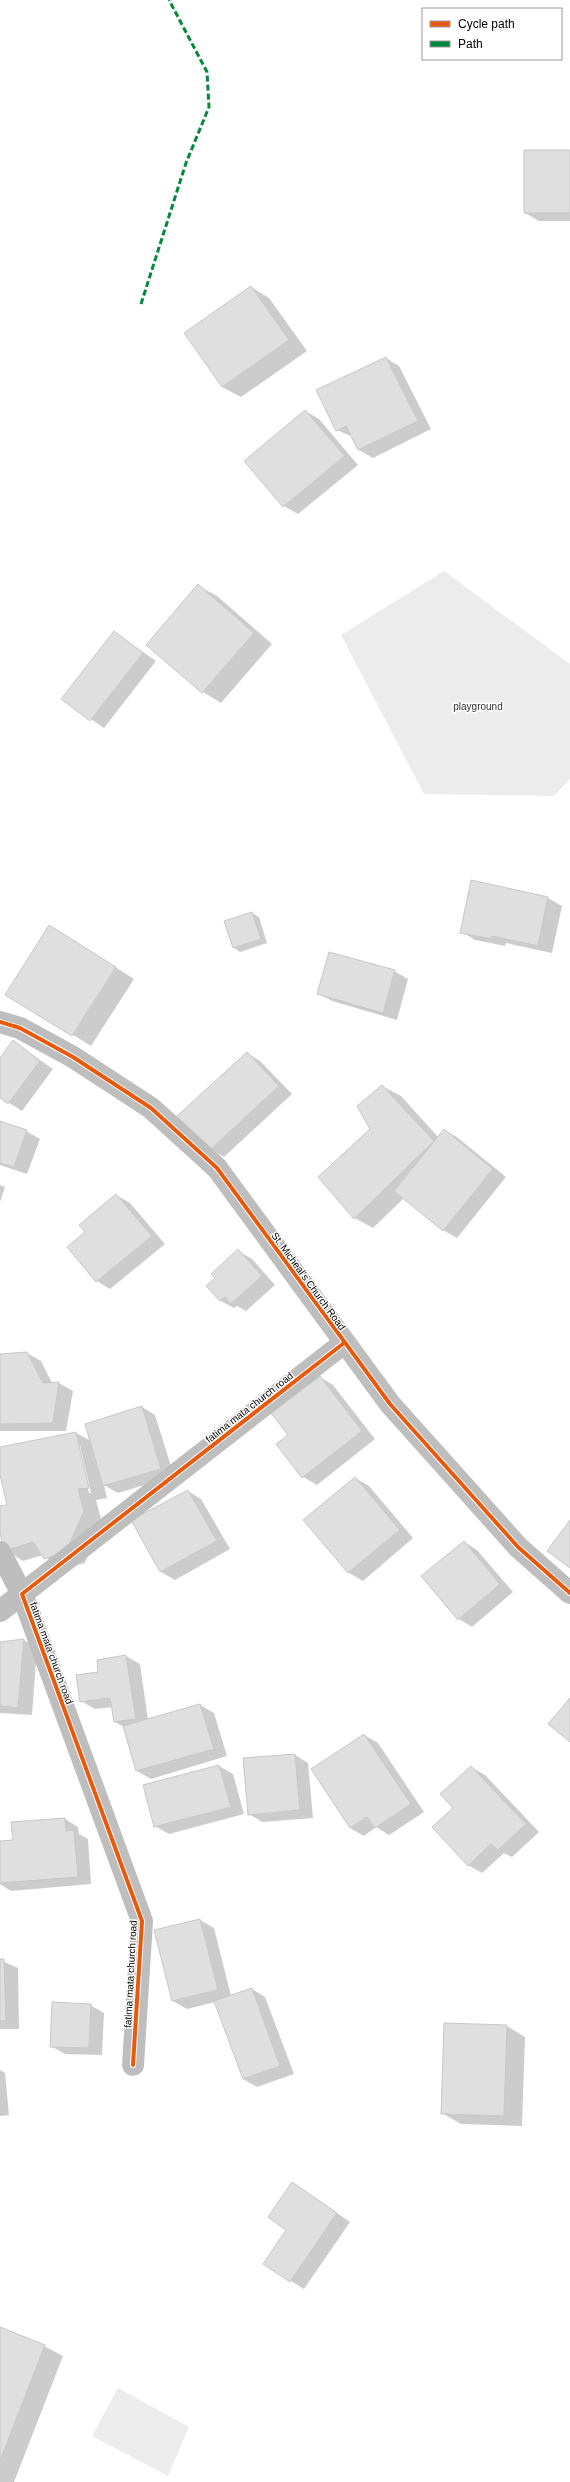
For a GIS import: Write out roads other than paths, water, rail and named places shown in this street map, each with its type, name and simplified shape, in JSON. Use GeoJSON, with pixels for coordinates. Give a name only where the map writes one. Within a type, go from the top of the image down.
{"type":"FeatureCollection","features":[{"type":"Feature","properties":{"kind":"street","name":"St. Micheal's Church Road"},"geometry":{"type":"LineString","coordinates":[[0,1022],[20,1028],[73,1057],[151,1108],[218,1168],[344,1343],[390,1404],[518,1547],[570,1593]]}},
{"type":"Feature","properties":{"kind":"street","name":"fatima mata church road"},"geometry":{"type":"LineString","coordinates":[[133,2065],[142,1921],[22,1594],[344,1343]]}},
{"type":"Feature","properties":{"kind":"street"},"geometry":{"type":"LineString","coordinates":[[0,1552],[22,1594],[0,1611]]}},
{"type":"Feature","properties":{"kind":"park label","name":"playground"},"geometry":{"type":"Point","coordinates":[478,706]}}]}
